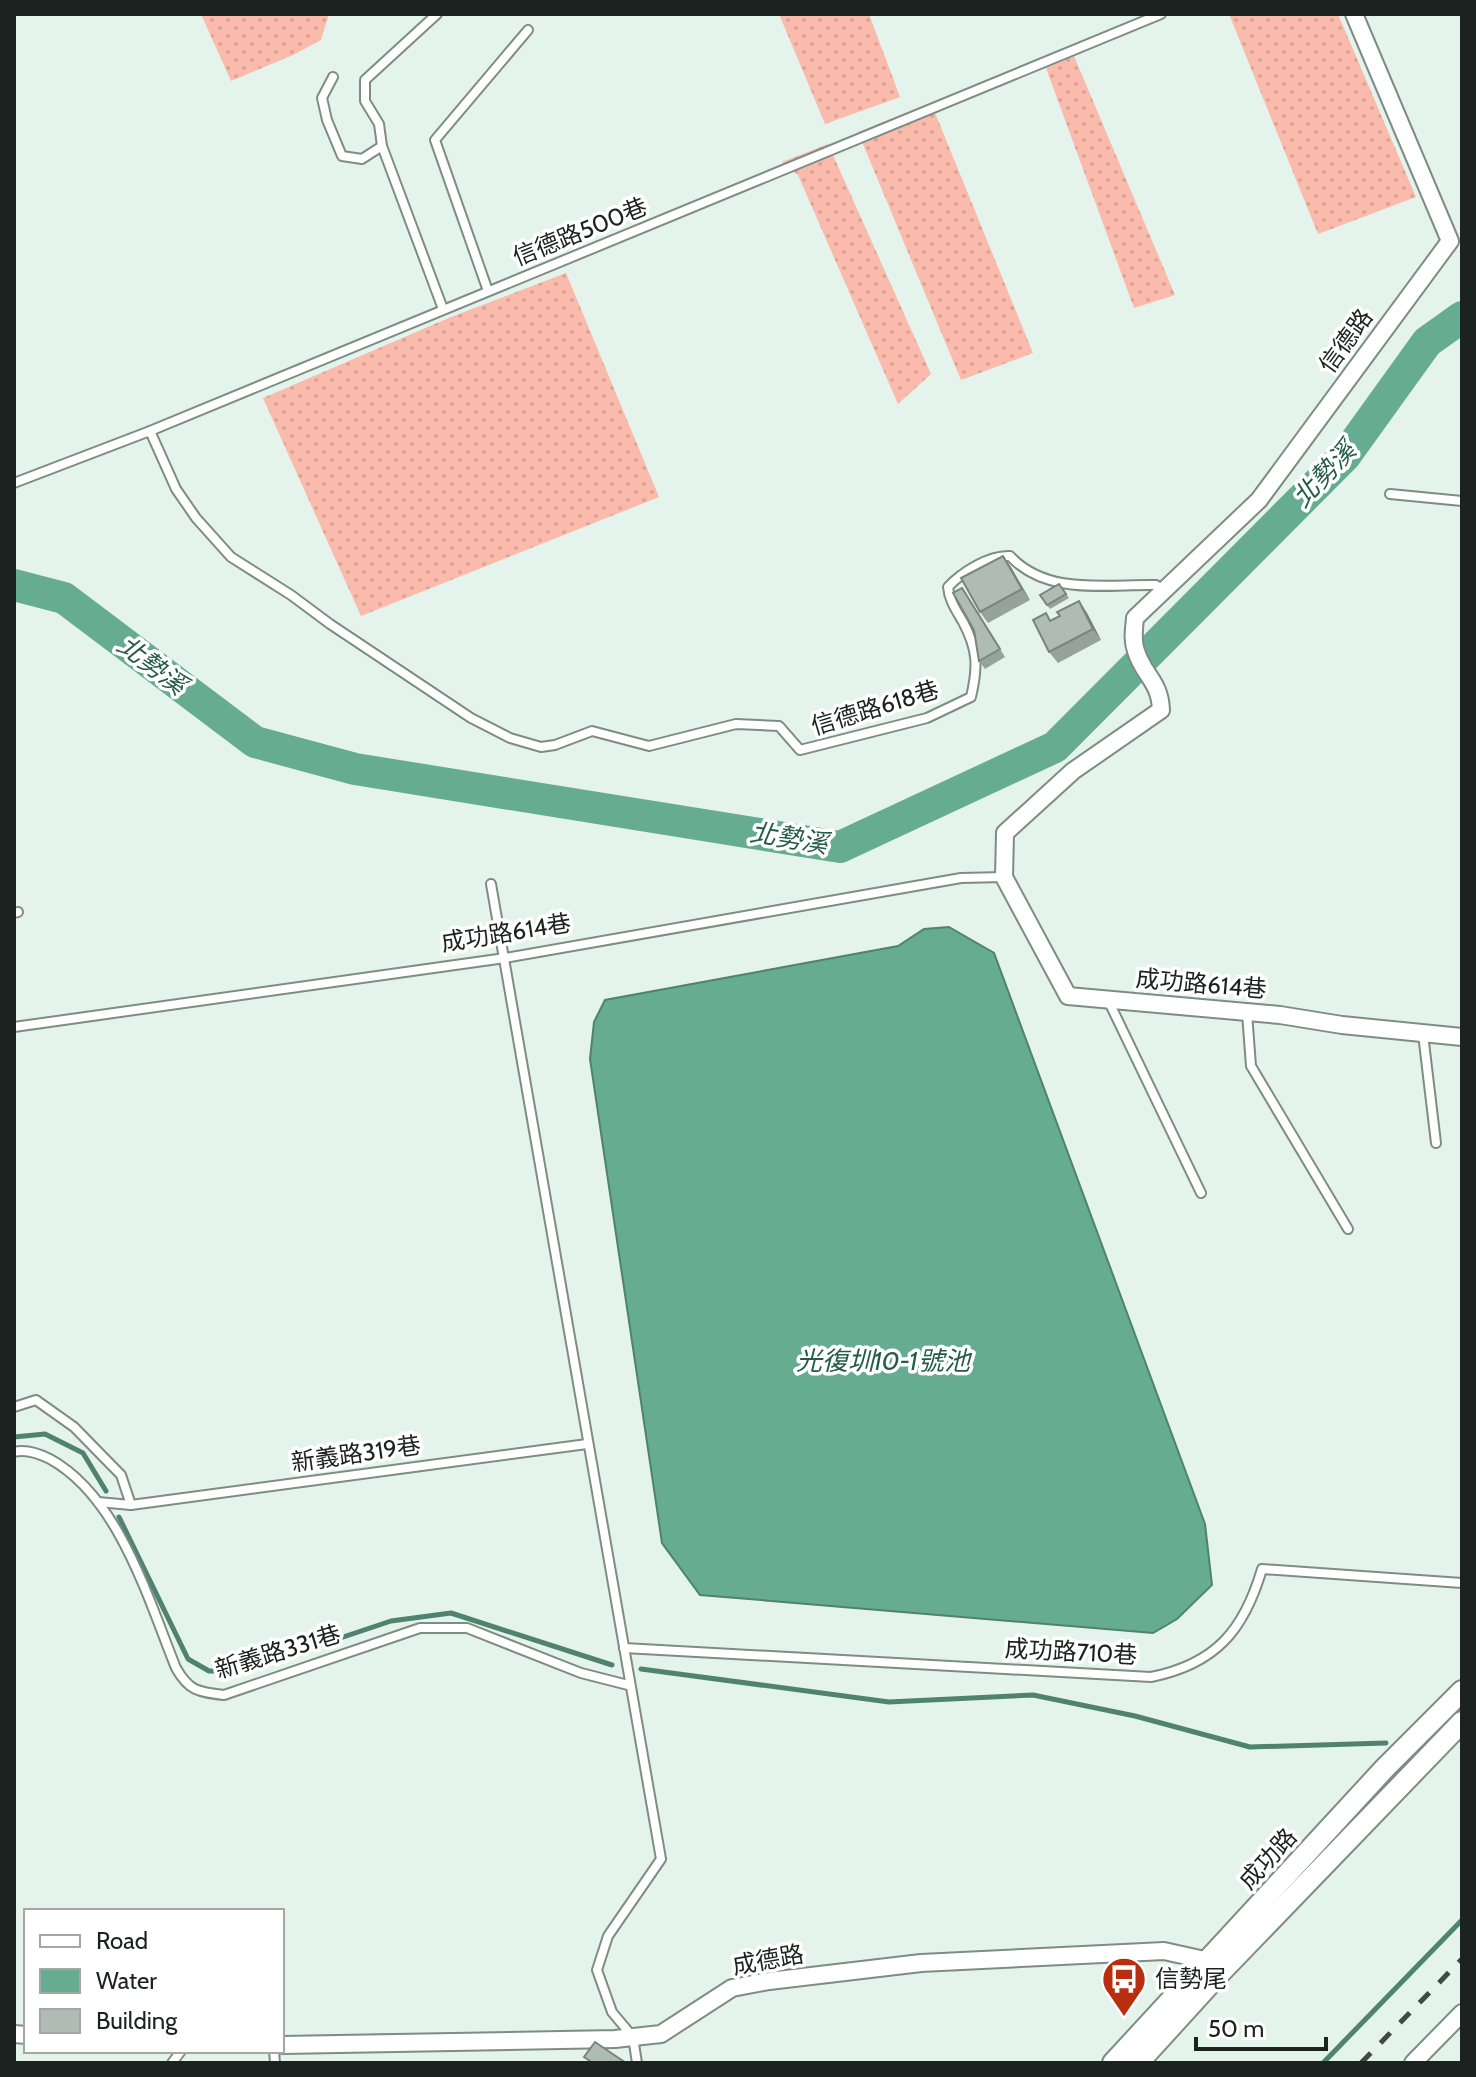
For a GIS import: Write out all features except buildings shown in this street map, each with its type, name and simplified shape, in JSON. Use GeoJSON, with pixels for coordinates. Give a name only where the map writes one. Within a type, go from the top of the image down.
{"type":"FeatureCollection","features":[{"type":"Feature","properties":{"kind":"street","name":"信德路"},"geometry":{"type":"LineString","coordinates":[[1160,693],[1137,655],[1133,640],[1135,618],[1259,500],[1456,236],[1354,14]]}},
{"type":"Feature","properties":{"kind":"street","name":"成功路614巷"},"geometry":{"type":"LineString","coordinates":[[1160,693],[1161,710],[1073,771],[1005,833],[1004,877],[1068,996],[1247,1012],[1462,1037]]}},
{"type":"Feature","properties":{"kind":"street","name":"成功路"},"geometry":{"type":"LineString","coordinates":[[1138,2063],[1214,1968],[1385,1768],[1462,1691]]}},
{"type":"Feature","properties":{"kind":"street","name":"成功路"},"geometry":{"type":"LineString","coordinates":[[1113,2063],[1214,1968],[1462,1722]]}},
{"type":"Feature","properties":{"kind":"street","name":"成德路"},"geometry":{"type":"LineString","coordinates":[[284,2045],[440,2043],[661,2034],[732,1988],[921,1963],[1164,1951],[1214,1968]]}},
{"type":"Feature","properties":{"kind":"street"},"geometry":{"type":"LineString","coordinates":[[1413,2063],[1462,2013]]}},
{"type":"Feature","properties":{"kind":"lane"},"geometry":{"type":"LineString","coordinates":[[437,14],[365,80],[365,101],[379,124],[382,146],[443,309]]}},
{"type":"Feature","properties":{"kind":"lane","name":"信德路500巷"},"geometry":{"type":"LineString","coordinates":[[14,483],[150,431],[1161,14]]}},
{"type":"Feature","properties":{"kind":"lane"},"geometry":{"type":"LineString","coordinates":[[488,291],[435,140],[528,30]]}},
{"type":"Feature","properties":{"kind":"lane"},"geometry":{"type":"LineString","coordinates":[[333,77],[322,98],[327,120],[342,156],[362,159],[382,146]]}},
{"type":"Feature","properties":{"kind":"lane","name":"信德路618巷"},"geometry":{"type":"LineString","coordinates":[[150,431],[176,489],[196,518],[231,557],[471,718],[527,745],[555,745],[592,731],[659,746],[707,730],[736,724],[762,724],[779,726],[800,750],[927,718],[971,697],[977,670],[974,649],[949,597],[948,587],[957,578],[1000,556],[1010,556],[1019,566],[1040,578],[1082,586],[1156,585],[1163,590]]}},
{"type":"Feature","properties":{"kind":"lane"},"geometry":{"type":"LineString","coordinates":[[1390,494],[1462,501]]}},
{"type":"Feature","properties":{"kind":"lane","name":"成功路614巷"},"geometry":{"type":"LineString","coordinates":[[14,1027],[505,958],[961,878],[1004,877]]}},
{"type":"Feature","properties":{"kind":"lane"},"geometry":{"type":"LineString","coordinates":[[491,884],[628,1685],[661,1859],[608,1936],[597,1970],[612,2012],[633,2037],[637,2063]]}},
{"type":"Feature","properties":{"kind":"lane"},"geometry":{"type":"LineString","coordinates":[[1108,999],[1201,1193]]}},
{"type":"Feature","properties":{"kind":"lane"},"geometry":{"type":"LineString","coordinates":[[1247,1012],[1251,1066],[1348,1229]]}},
{"type":"Feature","properties":{"kind":"lane"},"geometry":{"type":"LineString","coordinates":[[1423,1033],[1436,1143]]}},
{"type":"Feature","properties":{"kind":"lane"},"geometry":{"type":"LineString","coordinates":[[14,1407],[36,1400],[74,1427],[121,1475],[131,1505]]}},
{"type":"Feature","properties":{"kind":"lane","name":"新義路319巷"},"geometry":{"type":"LineString","coordinates":[[98,1502],[131,1505],[587,1444]]}},
{"type":"Feature","properties":{"kind":"lane","name":"新義路331巷"},"geometry":{"type":"LineString","coordinates":[[14,1452],[42,1455],[70,1470],[98,1502],[126,1548],[176,1668],[186,1684],[201,1692],[224,1695],[420,1628],[467,1628],[581,1673],[628,1685]]}},
{"type":"Feature","properties":{"kind":"lane","name":"成功路710巷"},"geometry":{"type":"LineString","coordinates":[[624,1648],[1151,1677],[1198,1662],[1218,1648],[1251,1604],[1262,1569],[1462,1583]]}},
{"type":"Feature","properties":{"kind":"shaded area"},"geometry":{"type":"Polygon","coordinates":[[[201,14],[329,14],[321,40],[231,81],[201,14]]]}},
{"type":"Feature","properties":{"kind":"shaded area"},"geometry":{"type":"Polygon","coordinates":[[[779,14],[869,14],[900,97],[825,124],[779,14]]]}},
{"type":"Feature","properties":{"kind":"shaded area"},"geometry":{"type":"Polygon","coordinates":[[[1229,14],[1338,14],[1416,197],[1318,234],[1229,14]]]}},
{"type":"Feature","properties":{"kind":"shaded area"},"geometry":{"type":"Polygon","coordinates":[[[1074,56],[1175,295],[1134,308],[1046,68],[1074,56]]]}},
{"type":"Feature","properties":{"kind":"shaded area"},"geometry":{"type":"Polygon","coordinates":[[[931,103],[1033,353],[961,380],[858,132],[931,103]]]}},
{"type":"Feature","properties":{"kind":"shaded area"},"geometry":{"type":"Polygon","coordinates":[[[828,144],[931,374],[898,404],[798,175],[782,162],[828,144]]]}},
{"type":"Feature","properties":{"kind":"shaded area"},"geometry":{"type":"Polygon","coordinates":[[[566,273],[659,497],[361,616],[263,398],[451,317],[566,273]]]}},
{"type":"Feature","properties":{"kind":"water","name":"光復圳10-1號池"},"geometry":{"type":"Polygon","coordinates":[[[949,927],[994,953],[1205,1524],[1212,1585],[1177,1619],[1153,1633],[700,1595],[662,1543],[590,1059],[594,1022],[605,1000],[898,946],[924,929],[949,927]]]}},
{"type":"Feature","properties":{"kind":"waterway","name":"北勢溪"},"geometry":{"type":"LineString","coordinates":[[14,585],[64,598],[255,742],[355,769],[840,847],[1055,747],[1345,456],[1427,342],[1462,317]]}},
{"type":"Feature","properties":{"kind":"waterway"},"geometry":{"type":"LineString","coordinates":[[14,1437],[45,1434],[83,1453],[106,1491]]}},
{"type":"Feature","properties":{"kind":"waterway"},"geometry":{"type":"LineString","coordinates":[[119,1517],[188,1659],[209,1671],[242,1671],[391,1621],[451,1613],[612,1665]]}},
{"type":"Feature","properties":{"kind":"waterway"},"geometry":{"type":"LineString","coordinates":[[641,1669],[889,1702],[1033,1695],[1135,1716],[1250,1747],[1386,1743]]}},
{"type":"Feature","properties":{"kind":"waterway"},"geometry":{"type":"LineString","coordinates":[[1323,2063],[1462,1920]]}},
{"type":"Feature","properties":{"kind":"railway"},"geometry":{"type":"LineString","coordinates":[[1361,2063],[1462,1959]]}},
{"type":"Feature","properties":{"kind":"place","name":"信勢尾"},"geometry":{"type":"Point","coordinates":[1124,2018]}}]}
